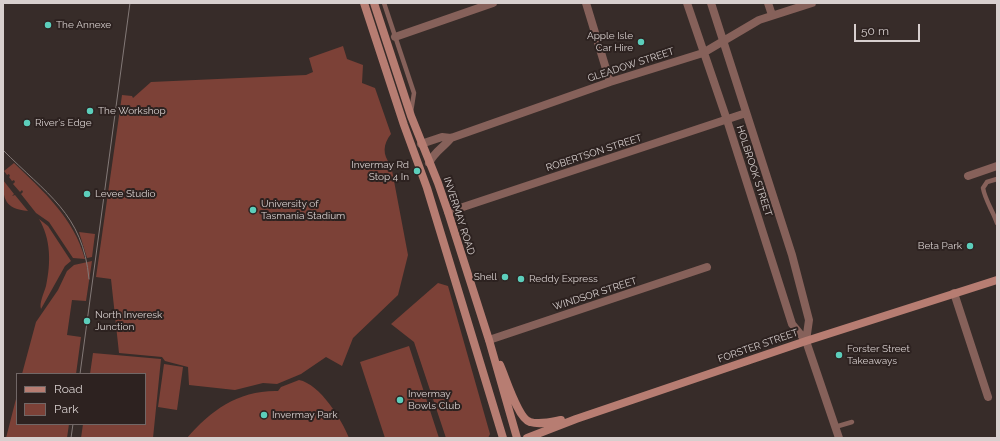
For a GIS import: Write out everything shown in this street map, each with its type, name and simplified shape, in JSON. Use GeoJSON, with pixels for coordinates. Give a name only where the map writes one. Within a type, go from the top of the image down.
{"type":"FeatureCollection","features":[{"type":"Feature","properties":{"kind":"main road"},"geometry":{"type":"LineString","coordinates":[[364,3],[427,188],[503,438]]}},
{"type":"Feature","properties":{"kind":"main road"},"geometry":{"type":"LineString","coordinates":[[367,3],[369,17]]}},
{"type":"Feature","properties":{"kind":"main road","name":"INVERMAY ROAD"},"geometry":{"type":"LineString","coordinates":[[374,3],[410,116],[448,212],[489,340],[518,438]]}},
{"type":"Feature","properties":{"kind":"main road"},"geometry":{"type":"LineString","coordinates":[[413,148],[421,144]]}},
{"type":"Feature","properties":{"kind":"main road","name":"FORSTER STREET"},"geometry":{"type":"LineString","coordinates":[[527,438],[591,414],[806,341],[997,280]]}},
{"type":"Feature","properties":{"kind":"main road"},"geometry":{"type":"LineString","coordinates":[[492,350],[507,379],[519,413],[524,419],[529,422],[545,424],[591,414]]}},
{"type":"Feature","properties":{"kind":"street"},"geometry":{"type":"LineString","coordinates":[[395,37],[494,3]]}},
{"type":"Feature","properties":{"kind":"street"},"geometry":{"type":"LineString","coordinates":[[586,3],[610,82]]}},
{"type":"Feature","properties":{"kind":"street","name":"HOLBROOK STREET"},"geometry":{"type":"LineString","coordinates":[[687,3],[727,120],[792,324],[806,341],[839,438]]}},
{"type":"Feature","properties":{"kind":"street","name":"HOLBROOK STREET"},"geometry":{"type":"LineString","coordinates":[[711,3],[792,255],[809,320],[806,341]]}},
{"type":"Feature","properties":{"kind":"street"},"geometry":{"type":"LineString","coordinates":[[768,3],[772,15]]}},
{"type":"Feature","properties":{"kind":"street","name":"GLEADOW STREET"},"geometry":{"type":"LineString","coordinates":[[421,144],[442,137],[451,138],[610,82],[703,53],[759,20],[812,3]]}},
{"type":"Feature","properties":{"kind":"street","name":"ROBERTSON STREET"},"geometry":{"type":"LineString","coordinates":[[448,212],[746,113]]}},
{"type":"Feature","properties":{"kind":"street","name":"GLEADOW STREET"},"geometry":{"type":"LineString","coordinates":[[429,163],[434,152],[445,145],[451,138]]}},
{"type":"Feature","properties":{"kind":"street"},"geometry":{"type":"LineString","coordinates":[[968,176],[997,166]]}},
{"type":"Feature","properties":{"kind":"street","name":"WINDSOR STREET"},"geometry":{"type":"LineString","coordinates":[[489,340],[707,267]]}},
{"type":"Feature","properties":{"kind":"street"},"geometry":{"type":"LineString","coordinates":[[954,293],[988,397]]}},
{"type":"Feature","properties":{"kind":"lane"},"geometry":{"type":"LineString","coordinates":[[384,3],[414,93],[410,116]]}},
{"type":"Feature","properties":{"kind":"lane"},"geometry":{"type":"LineString","coordinates":[[997,179],[987,182],[983,188],[997,223]]}},
{"type":"Feature","properties":{"kind":"lane"},"geometry":{"type":"LineString","coordinates":[[835,427],[852,422]]}},
{"type":"Feature","properties":{"kind":"green space","name":"University of Tasmania Stadium"},"geometry":{"type":"Polygon","coordinates":[[[343,46],[347,59],[363,65],[362,83],[375,88],[391,134],[386,142],[385,153],[391,165],[408,255],[398,295],[353,338],[342,366],[326,357],[301,374],[277,384],[263,383],[235,390],[189,385],[188,367],[165,361],[162,357],[119,353],[111,279],[96,277],[122,95],[132,96],[133,98],[151,82],[306,75],[313,72],[309,58],[343,46]]]}},
{"type":"Feature","properties":{"kind":"green space"},"geometry":{"type":"Polygon","coordinates":[[[14,163],[36,184],[65,218],[80,244],[85,259],[73,258],[49,222],[36,213],[21,194],[23,192],[22,190],[20,192],[13,184],[15,182],[14,180],[12,181],[9,174],[7,175],[4,171],[14,163]]]}},
{"type":"Feature","properties":{"kind":"green space"},"geometry":{"type":"Polygon","coordinates":[[[3,180],[14,194],[12,196],[15,195],[28,211],[14,208],[7,202],[4,193],[3,180]]]}},
{"type":"Feature","properties":{"kind":"green space"},"geometry":{"type":"Polygon","coordinates":[[[39,219],[48,226],[71,261],[65,266],[41,309],[41,301],[48,277],[49,251],[46,235],[39,219]]]}},
{"type":"Feature","properties":{"kind":"green space"},"geometry":{"type":"Polygon","coordinates":[[[79,232],[95,234],[92,257],[87,258],[79,232]]]}},
{"type":"Feature","properties":{"kind":"green space"},"geometry":{"type":"Polygon","coordinates":[[[92,261],[86,301],[72,300],[67,335],[81,337],[76,373],[22,373],[36,322],[58,290],[67,271],[74,265],[92,261]]]}},
{"type":"Feature","properties":{"kind":"green space"},"geometry":{"type":"Polygon","coordinates":[[[438,283],[448,286],[490,434],[488,438],[446,438],[414,342],[391,324],[438,283]]]}},
{"type":"Feature","properties":{"kind":"green space","name":"Invermay Bowls Club"},"geometry":{"type":"Polygon","coordinates":[[[409,346],[439,438],[385,438],[360,362],[409,346]]]}},
{"type":"Feature","properties":{"kind":"green space"},"geometry":{"type":"Polygon","coordinates":[[[93,353],[161,359],[153,438],[81,438],[83,425],[146,425],[146,373],[90,373],[93,353]]]}},
{"type":"Feature","properties":{"kind":"green space"},"geometry":{"type":"Polygon","coordinates":[[[164,364],[183,367],[177,410],[158,407],[164,364]]]}},
{"type":"Feature","properties":{"kind":"green space","name":"Invermay Park"},"geometry":{"type":"Polygon","coordinates":[[[299,380],[315,388],[322,395],[336,413],[349,438],[187,438],[216,411],[238,398],[251,394],[278,391],[281,387],[299,380]]]}},
{"type":"Feature","properties":{"kind":"green space"},"geometry":{"type":"Polygon","coordinates":[[[16,399],[16,425],[69,425],[67,438],[6,438],[16,399]]]}},
{"type":"Feature","properties":{"kind":"tram line"},"geometry":{"type":"LineString","coordinates":[[80,373],[130,3]]}},
{"type":"Feature","properties":{"kind":"tram line"},"geometry":{"type":"LineString","coordinates":[[3,150],[60,206],[79,237],[85,256],[89,279]]}},
{"type":"Feature","properties":{"kind":"tram line"},"geometry":{"type":"LineString","coordinates":[[71,438],[73,425]]}},
{"type":"Feature","properties":{"kind":"place","name":"The Annexe"},"geometry":{"type":"Point","coordinates":[48,25]}},
{"type":"Feature","properties":{"kind":"place","name":"Apple Isle Car Hire"},"geometry":{"type":"Point","coordinates":[641,42]}},
{"type":"Feature","properties":{"kind":"place","name":"The Workshop"},"geometry":{"type":"Point","coordinates":[90,111]}},
{"type":"Feature","properties":{"kind":"place","name":"River's Edge"},"geometry":{"type":"Point","coordinates":[27,123]}},
{"type":"Feature","properties":{"kind":"place","name":"Invermay Rd Stop 4 In"},"geometry":{"type":"Point","coordinates":[417,171]}},
{"type":"Feature","properties":{"kind":"place","name":"Levee Studio"},"geometry":{"type":"Point","coordinates":[87,194]}},
{"type":"Feature","properties":{"kind":"place","name":"University of Tasmania Stadium"},"geometry":{"type":"Point","coordinates":[253,210]}},
{"type":"Feature","properties":{"kind":"place","name":"Beta Park"},"geometry":{"type":"Point","coordinates":[970,246]}},
{"type":"Feature","properties":{"kind":"place","name":"Shell"},"geometry":{"type":"Point","coordinates":[505,277]}},
{"type":"Feature","properties":{"kind":"place","name":"Reddy Express"},"geometry":{"type":"Point","coordinates":[521,279]}},
{"type":"Feature","properties":{"kind":"place","name":"North Inveresk Junction"},"geometry":{"type":"Point","coordinates":[87,321]}},
{"type":"Feature","properties":{"kind":"place","name":"Forster Street Takeaways"},"geometry":{"type":"Point","coordinates":[839,355]}},
{"type":"Feature","properties":{"kind":"place","name":"Invermay Bowls Club"},"geometry":{"type":"Point","coordinates":[400,400]}},
{"type":"Feature","properties":{"kind":"place","name":"Invermay Park"},"geometry":{"type":"Point","coordinates":[264,415]}}]}
